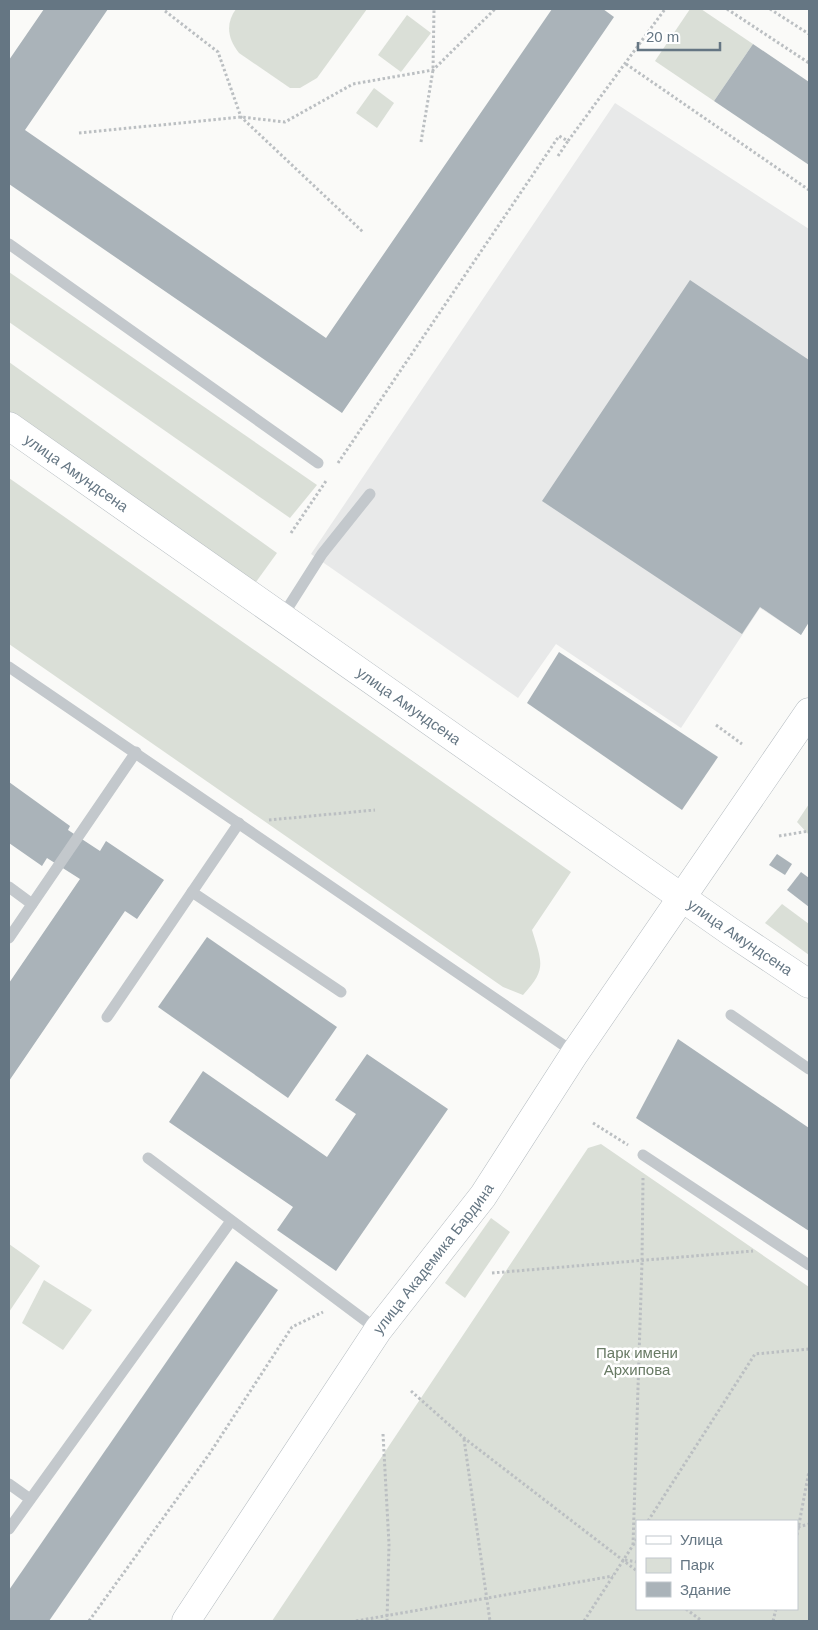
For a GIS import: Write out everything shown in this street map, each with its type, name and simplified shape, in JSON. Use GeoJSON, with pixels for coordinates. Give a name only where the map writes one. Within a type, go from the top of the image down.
{"type":"FeatureCollection","features":[{"type":"Feature","properties":{"kind":"street","name":"улица Амундсена"},"geometry":{"type":"LineString","coordinates":[[9,426],[682,898],[809,984]]}},
{"type":"Feature","properties":{"kind":"street","name":"улица Академика Бардина"},"geometry":{"type":"LineString","coordinates":[[186,1621],[378,1330],[483,1196],[575,1053],[809,712]]}},
{"type":"Feature","properties":{"kind":"lane"},"geometry":{"type":"LineString","coordinates":[[9,244],[318,463]]}},
{"type":"Feature","properties":{"kind":"lane"},"geometry":{"type":"LineString","coordinates":[[281,618],[322,554],[370,494]]}},
{"type":"Feature","properties":{"kind":"lane"},"geometry":{"type":"LineString","coordinates":[[9,668],[136,752],[575,1053]]}},
{"type":"Feature","properties":{"kind":"lane"},"geometry":{"type":"LineString","coordinates":[[9,938],[136,752]]}},
{"type":"Feature","properties":{"kind":"lane"},"geometry":{"type":"LineString","coordinates":[[107,1017],[238,823]]}},
{"type":"Feature","properties":{"kind":"lane"},"geometry":{"type":"LineString","coordinates":[[9,887],[32,904]]}},
{"type":"Feature","properties":{"kind":"lane"},"geometry":{"type":"LineString","coordinates":[[192,892],[342,992]]}},
{"type":"Feature","properties":{"kind":"lane"},"geometry":{"type":"LineString","coordinates":[[731,1015],[809,1069]]}},
{"type":"Feature","properties":{"kind":"lane"},"geometry":{"type":"LineString","coordinates":[[643,1155],[809,1265]]}},
{"type":"Feature","properties":{"kind":"lane"},"geometry":{"type":"LineString","coordinates":[[148,1158],[378,1330]]}},
{"type":"Feature","properties":{"kind":"lane"},"geometry":{"type":"LineString","coordinates":[[9,1529],[231,1221]]}},
{"type":"Feature","properties":{"kind":"lane"},"geometry":{"type":"LineString","coordinates":[[9,1484],[30,1499]]}},
{"type":"Feature","properties":{"kind":"path"},"geometry":{"type":"LineString","coordinates":[[421,142],[433,70],[434,9]]}},
{"type":"Feature","properties":{"kind":"path"},"geometry":{"type":"LineString","coordinates":[[79,133],[241,117],[285,122],[352,84],[433,70],[494,9]]}},
{"type":"Feature","properties":{"kind":"path"},"geometry":{"type":"LineString","coordinates":[[558,156],[665,9]]}},
{"type":"Feature","properties":{"kind":"path"},"geometry":{"type":"LineString","coordinates":[[727,9],[809,63]]}},
{"type":"Feature","properties":{"kind":"path"},"geometry":{"type":"LineString","coordinates":[[770,9],[809,34]]}},
{"type":"Feature","properties":{"kind":"path"},"geometry":{"type":"LineString","coordinates":[[165,12],[218,52],[241,117],[363,232]]}},
{"type":"Feature","properties":{"kind":"path"},"geometry":{"type":"LineString","coordinates":[[626,64],[809,190]]}},
{"type":"Feature","properties":{"kind":"path"},"geometry":{"type":"LineString","coordinates":[[335,467],[559,136],[568,141]]}},
{"type":"Feature","properties":{"kind":"path"},"geometry":{"type":"LineString","coordinates":[[291,533],[330,475]]}},
{"type":"Feature","properties":{"kind":"path"},"geometry":{"type":"LineString","coordinates":[[716,726],[742,744]]}},
{"type":"Feature","properties":{"kind":"path"},"geometry":{"type":"LineString","coordinates":[[238,823],[375,810]]}},
{"type":"Feature","properties":{"kind":"path"},"geometry":{"type":"LineString","coordinates":[[779,836],[809,831]]}},
{"type":"Feature","properties":{"kind":"path"},"geometry":{"type":"LineString","coordinates":[[594,1123],[643,1155]]}},
{"type":"Feature","properties":{"kind":"path"},"geometry":{"type":"LineString","coordinates":[[633,1545],[643,1179]]}},
{"type":"Feature","properties":{"kind":"path"},"geometry":{"type":"LineString","coordinates":[[492,1273],[642,1262],[786,1248]]}},
{"type":"Feature","properties":{"kind":"path"},"geometry":{"type":"LineString","coordinates":[[89,1621],[210,1453],[292,1327],[342,1304]]}},
{"type":"Feature","properties":{"kind":"path"},"geometry":{"type":"LineString","coordinates":[[649,1520],[755,1354],[809,1349]]}},
{"type":"Feature","properties":{"kind":"path"},"geometry":{"type":"LineString","coordinates":[[411,1391],[464,1438],[636,1570]]}},
{"type":"Feature","properties":{"kind":"path"},"geometry":{"type":"LineString","coordinates":[[383,1434],[388,1544],[386,1621]]}},
{"type":"Feature","properties":{"kind":"path"},"geometry":{"type":"LineString","coordinates":[[464,1438],[490,1621]]}},
{"type":"Feature","properties":{"kind":"path"},"geometry":{"type":"LineString","coordinates":[[809,1471],[798,1527],[809,1524]]}},
{"type":"Feature","properties":{"kind":"path"},"geometry":{"type":"LineString","coordinates":[[584,1621],[636,1540]]}},
{"type":"Feature","properties":{"kind":"path"},"geometry":{"type":"LineString","coordinates":[[623,1560],[636,1562]]}},
{"type":"Feature","properties":{"kind":"path"},"geometry":{"type":"LineString","coordinates":[[356,1621],[613,1576]]}},
{"type":"Feature","properties":{"kind":"path"},"geometry":{"type":"LineString","coordinates":[[687,1610],[702,1621]]}},
{"type":"Feature","properties":{"kind":"shaded area"},"geometry":{"type":"Polygon","coordinates":[[[615,103],[809,229],[809,622],[801,635],[760,608],[681,728],[556,644],[518,698],[311,554],[615,103]]]}},
{"type":"Feature","properties":{"kind":"green space"},"geometry":{"type":"Polygon","coordinates":[[[236,9],[367,9],[317,78],[300,88],[290,88],[239,53],[235,48],[230,37],[229,26],[236,9]]]}},
{"type":"Feature","properties":{"kind":"green space"},"geometry":{"type":"Polygon","coordinates":[[[690,9],[701,9],[753,44],[714,101],[655,61],[690,9]]]}},
{"type":"Feature","properties":{"kind":"green space"},"geometry":{"type":"Polygon","coordinates":[[[407,15],[431,33],[401,72],[378,55],[407,15]]]}},
{"type":"Feature","properties":{"kind":"green space"},"geometry":{"type":"Polygon","coordinates":[[[374,88],[394,103],[377,128],[356,113],[374,88]]]}},
{"type":"Feature","properties":{"kind":"green space"},"geometry":{"type":"Polygon","coordinates":[[[9,272],[317,485],[290,518],[9,322],[9,272]]]}},
{"type":"Feature","properties":{"kind":"green space"},"geometry":{"type":"Polygon","coordinates":[[[9,362],[277,553],[253,586],[9,416],[9,362]]]}},
{"type":"Feature","properties":{"kind":"green space"},"geometry":{"type":"Polygon","coordinates":[[[9,478],[571,872],[532,930],[540,958],[540,965],[536,979],[523,995],[503,987],[9,644],[9,478]]]}},
{"type":"Feature","properties":{"kind":"green space"},"geometry":{"type":"Polygon","coordinates":[[[809,804],[809,835],[797,822],[809,804]]]}},
{"type":"Feature","properties":{"kind":"green space"},"geometry":{"type":"Polygon","coordinates":[[[782,904],[809,924],[809,955],[765,923],[782,904]]]}},
{"type":"Feature","properties":{"kind":"green space","name":"Парк имени Архипова"},"geometry":{"type":"Polygon","coordinates":[[[601,1144],[809,1287],[809,1621],[272,1621],[588,1148],[601,1144]]]}},
{"type":"Feature","properties":{"kind":"green space"},"geometry":{"type":"Polygon","coordinates":[[[491,1218],[510,1232],[465,1298],[445,1283],[491,1218]]]}},
{"type":"Feature","properties":{"kind":"green space"},"geometry":{"type":"Polygon","coordinates":[[[9,1244],[40,1266],[9,1312],[9,1244]]]}},
{"type":"Feature","properties":{"kind":"green space"},"geometry":{"type":"Polygon","coordinates":[[[44,1280],[92,1310],[63,1350],[22,1323],[44,1280]]]}},
{"type":"Feature","properties":{"kind":"building"},"geometry":{"type":"Polygon","coordinates":[[[44,9],[108,9],[25,130],[326,338],[552,9],[603,9],[614,17],[342,413],[9,184],[9,60],[44,9]]]}},
{"type":"Feature","properties":{"kind":"building"},"geometry":{"type":"Polygon","coordinates":[[[753,44],[809,82],[809,165],[714,101],[753,44]]]}},
{"type":"Feature","properties":{"kind":"building"},"geometry":{"type":"Polygon","coordinates":[[[690,280],[809,360],[809,622],[801,635],[760,607],[742,634],[542,501],[690,280]]]}},
{"type":"Feature","properties":{"kind":"building"},"geometry":{"type":"Polygon","coordinates":[[[559,652],[718,757],[682,810],[527,703],[559,652]]]}},
{"type":"Feature","properties":{"kind":"building"},"geometry":{"type":"Polygon","coordinates":[[[9,782],[70,826],[68,830],[100,851],[106,841],[164,880],[137,919],[125,911],[9,1081],[9,983],[80,879],[47,858],[42,866],[9,843],[9,782]]]}},
{"type":"Feature","properties":{"kind":"building"},"geometry":{"type":"Polygon","coordinates":[[[777,854],[792,864],[785,875],[769,865],[777,854]]]}},
{"type":"Feature","properties":{"kind":"building"},"geometry":{"type":"Polygon","coordinates":[[[801,872],[809,878],[809,907],[787,890],[801,872]]]}},
{"type":"Feature","properties":{"kind":"building"},"geometry":{"type":"Polygon","coordinates":[[[207,937],[337,1027],[288,1098],[158,1007],[207,937]]]}},
{"type":"Feature","properties":{"kind":"building"},"geometry":{"type":"Polygon","coordinates":[[[678,1039],[809,1128],[809,1231],[636,1118],[678,1039]]]}},
{"type":"Feature","properties":{"kind":"building"},"geometry":{"type":"Polygon","coordinates":[[[367,1054],[448,1109],[336,1271],[277,1230],[293,1207],[169,1122],[203,1071],[327,1157],[356,1114],[335,1100],[367,1054]]]}},
{"type":"Feature","properties":{"kind":"building"},"geometry":{"type":"Polygon","coordinates":[[[236,1261],[278,1290],[49,1621],[9,1621],[9,1590],[236,1261]]]}}]}
